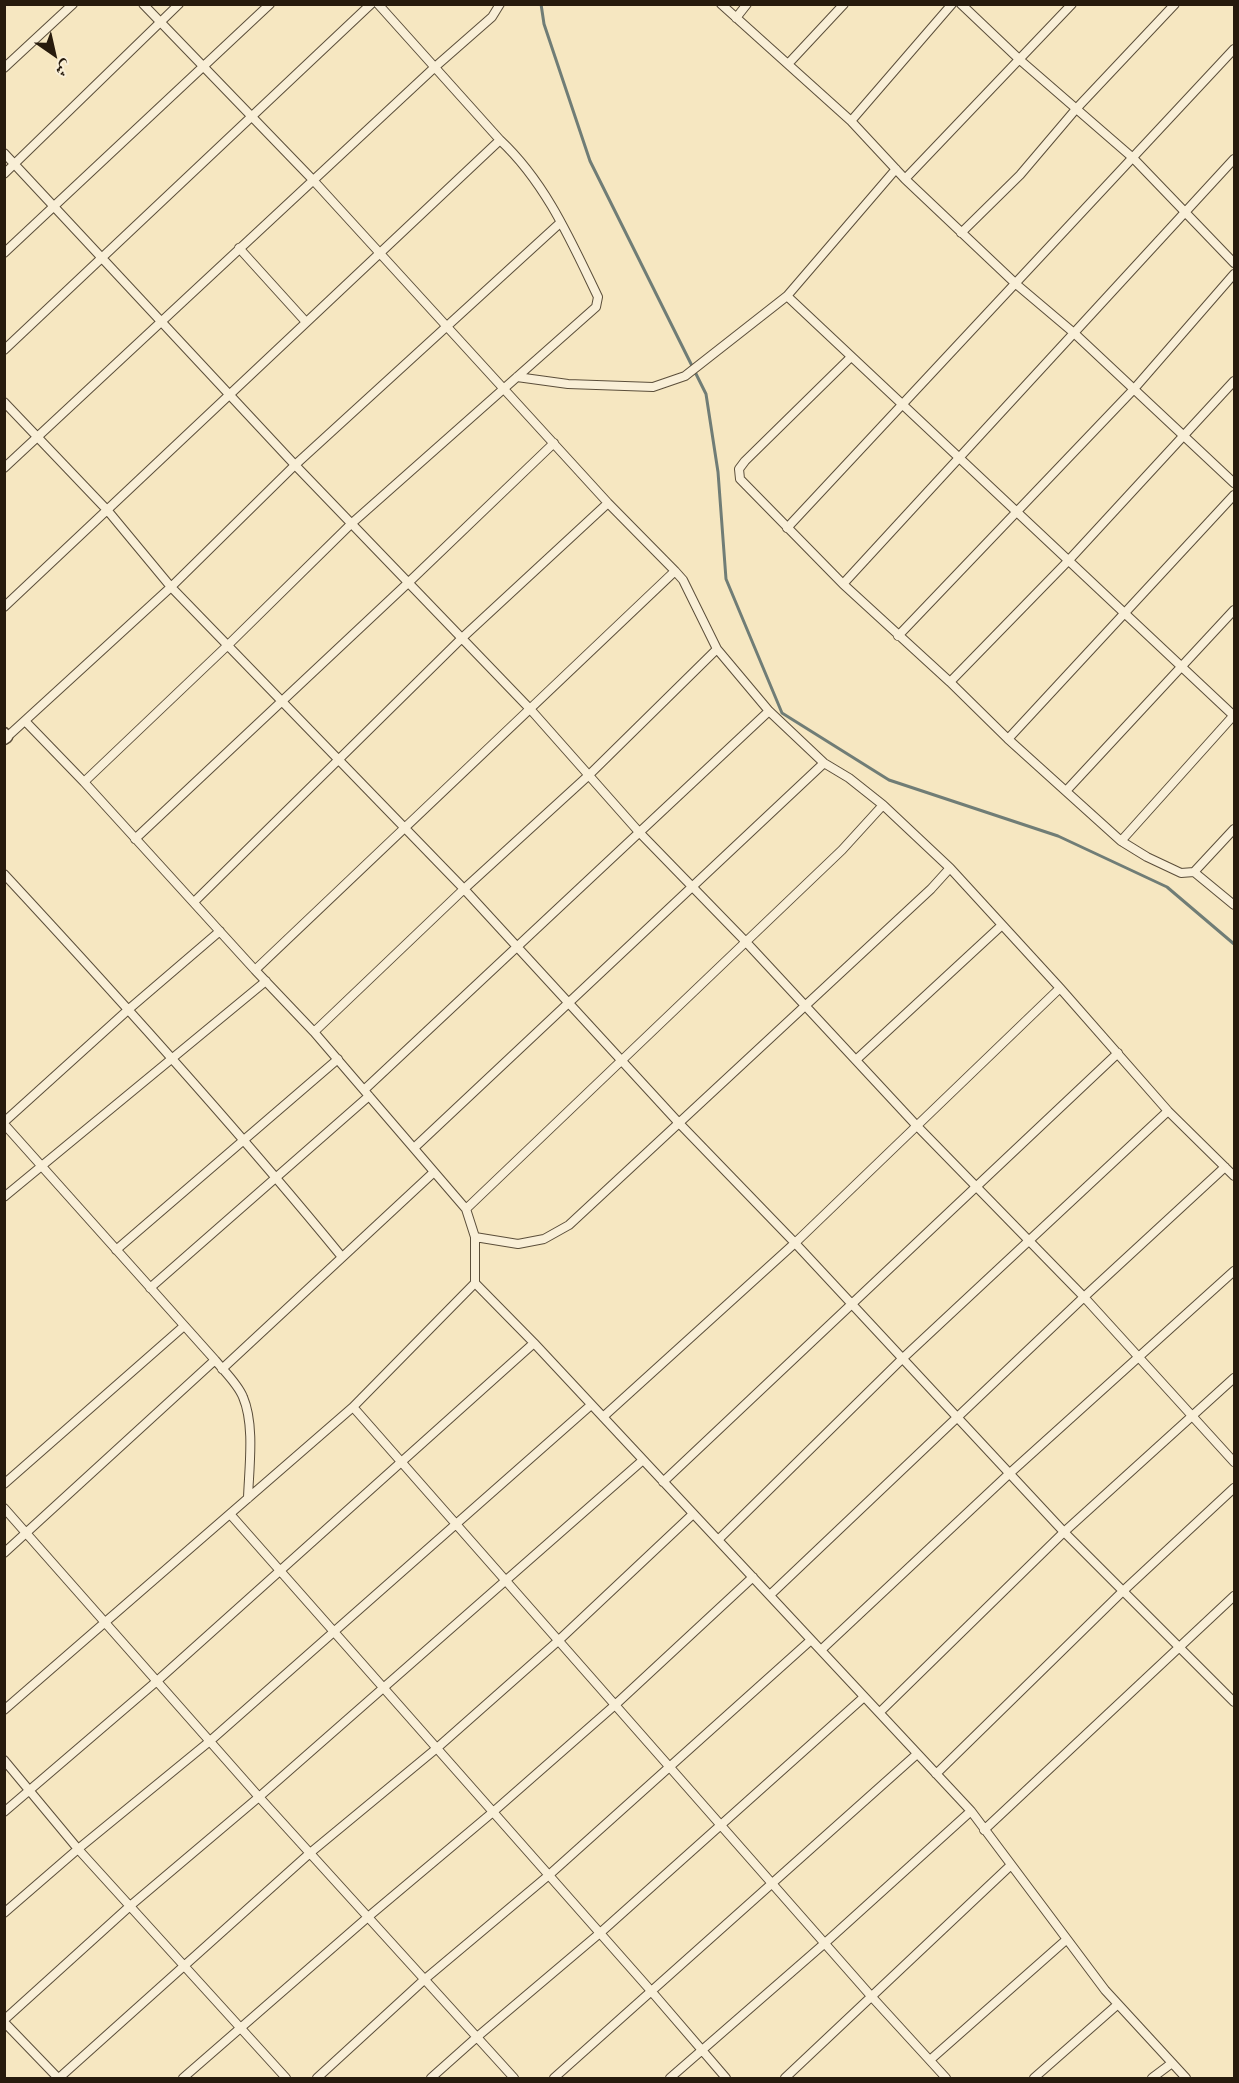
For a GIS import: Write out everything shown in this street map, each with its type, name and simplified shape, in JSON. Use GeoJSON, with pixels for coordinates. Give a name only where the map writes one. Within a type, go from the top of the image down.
{"type":"FeatureCollection","features":[{"type":"Feature","properties":{"kind":"street"},"geometry":{"type":"LineString","coordinates":[[4,68],[73,4]]}},
{"type":"Feature","properties":{"kind":"street"},"geometry":{"type":"LineString","coordinates":[[143,4],[313,180],[608,503],[683,580],[717,649],[769,711],[824,763],[849,778],[883,805],[950,868],[1060,988],[1168,1112],[1234,1176]]}},
{"type":"Feature","properties":{"kind":"street"},"geometry":{"type":"LineString","coordinates":[[4,174],[180,4]]}},
{"type":"Feature","properties":{"kind":"street"},"geometry":{"type":"LineString","coordinates":[[4,254],[270,4]]}},
{"type":"Feature","properties":{"kind":"street"},"geometry":{"type":"LineString","coordinates":[[4,350],[371,4]]}},
{"type":"Feature","properties":{"kind":"street"},"geometry":{"type":"LineString","coordinates":[[84,782],[351,524],[596,307],[598,297],[533,176],[518,156],[500,140],[378,4]]}},
{"type":"Feature","properties":{"kind":"street"},"geometry":{"type":"LineString","coordinates":[[4,468],[239,248],[492,17],[500,4]]}},
{"type":"Feature","properties":{"kind":"street"},"geometry":{"type":"LineString","coordinates":[[721,4],[851,121],[905,179],[1016,284],[1074,333],[1234,483]]}},
{"type":"Feature","properties":{"kind":"street"},"geometry":{"type":"LineString","coordinates":[[736,18],[747,4]]}},
{"type":"Feature","properties":{"kind":"street"},"geometry":{"type":"LineString","coordinates":[[788,64],[844,4]]}},
{"type":"Feature","properties":{"kind":"street"},"geometry":{"type":"LineString","coordinates":[[851,121],[952,4]]}},
{"type":"Feature","properties":{"kind":"street"},"geometry":{"type":"LineString","coordinates":[[961,4],[1020,60],[1133,159],[1234,263]]}},
{"type":"Feature","properties":{"kind":"street"},"geometry":{"type":"LineString","coordinates":[[905,179],[1072,4]]}},
{"type":"Feature","properties":{"kind":"street"},"geometry":{"type":"LineString","coordinates":[[961,232],[1020,175],[1076,109],[1175,4]]}},
{"type":"Feature","properties":{"kind":"street"},"geometry":{"type":"LineString","coordinates":[[786,528],[1234,49]]}},
{"type":"Feature","properties":{"kind":"street"},"geometry":{"type":"LineString","coordinates":[[4,608],[500,140]]}},
{"type":"Feature","properties":{"kind":"street"},"geometry":{"type":"LineString","coordinates":[[4,153],[228,395],[531,710],[639,832],[857,1059],[976,1188],[1084,1297],[1234,1462]]}},
{"type":"Feature","properties":{"kind":"street"},"geometry":{"type":"LineString","coordinates":[[843,584],[1234,159]]}},
{"type":"Feature","properties":{"kind":"street"},"geometry":{"type":"LineString","coordinates":[[517,377],[568,384],[653,387],[685,376],[787,297],[896,169]]}},
{"type":"Feature","properties":{"kind":"street"},"geometry":{"type":"LineString","coordinates":[[6,736],[171,587],[295,465],[560,223]]}},
{"type":"Feature","properties":{"kind":"street"},"geometry":{"type":"LineString","coordinates":[[239,248],[306,322]]}},
{"type":"Feature","properties":{"kind":"street"},"geometry":{"type":"LineString","coordinates":[[898,636],[1134,389],[1234,274]]}},
{"type":"Feature","properties":{"kind":"street"},"geometry":{"type":"LineString","coordinates":[[787,297],[1234,715],[1121,841]]}},
{"type":"Feature","properties":{"kind":"street"},"geometry":{"type":"LineString","coordinates":[[851,357],[739,469],[740,479],[843,584],[950,682],[1008,739],[1121,841],[1181,873],[1194,872],[1234,829]]}},
{"type":"Feature","properties":{"kind":"street"},"geometry":{"type":"LineString","coordinates":[[950,682],[1069,560],[1234,381]]}},
{"type":"Feature","properties":{"kind":"street"},"geometry":{"type":"LineString","coordinates":[[4,402],[108,511],[171,587],[405,826],[621,1061],[795,1243],[1064,1532],[1234,1702]]}},
{"type":"Feature","properties":{"kind":"street"},"geometry":{"type":"LineString","coordinates":[[135,839],[554,443]]}},
{"type":"Feature","properties":{"kind":"street"},"geometry":{"type":"LineString","coordinates":[[1008,739],[1234,495]]}},
{"type":"Feature","properties":{"kind":"street"},"geometry":{"type":"LineString","coordinates":[[194,902],[462,638],[608,503]]}},
{"type":"Feature","properties":{"kind":"street"},"geometry":{"type":"LineString","coordinates":[[255,970],[675,571]]}},
{"type":"Feature","properties":{"kind":"street"},"geometry":{"type":"LineString","coordinates":[[1066,791],[1234,610]]}},
{"type":"Feature","properties":{"kind":"street"},"geometry":{"type":"LineString","coordinates":[[314,1032],[464,889],[589,775],[717,649]]}},
{"type":"Feature","properties":{"kind":"street"},"geometry":{"type":"LineString","coordinates":[[150,1288],[277,1177],[367,1093],[517,946],[769,711]]}},
{"type":"Feature","properties":{"kind":"street"},"geometry":{"type":"LineString","coordinates":[[25,721],[314,1032],[466,1209],[475,1237],[475,1283],[534,1343],[971,1811],[1117,2005],[1186,2079]]}},
{"type":"Feature","properties":{"kind":"street"},"geometry":{"type":"LineString","coordinates":[[414,1148],[569,1005],[824,763]]}},
{"type":"Feature","properties":{"kind":"street"},"geometry":{"type":"LineString","coordinates":[[466,1209],[842,850],[883,805]]}},
{"type":"Feature","properties":{"kind":"street"},"geometry":{"type":"LineString","coordinates":[[475,1237],[518,1244],[544,1239],[569,1225],[931,889],[950,868]]}},
{"type":"Feature","properties":{"kind":"street"},"geometry":{"type":"LineString","coordinates":[[1194,872],[1234,905]]}},
{"type":"Feature","properties":{"kind":"street"},"geometry":{"type":"LineString","coordinates":[[4,874],[173,1058],[277,1177],[342,1257]]}},
{"type":"Feature","properties":{"kind":"street"},"geometry":{"type":"LineString","coordinates":[[857,1059],[1002,925]]}},
{"type":"Feature","properties":{"kind":"street"},"geometry":{"type":"LineString","coordinates":[[220,931],[4,1123],[215,1360],[243,1395],[248,1412],[250,1443],[248,1498]]}},
{"type":"Feature","properties":{"kind":"street"},"geometry":{"type":"LineString","coordinates":[[4,1197],[266,981]]}},
{"type":"Feature","properties":{"kind":"street"},"geometry":{"type":"LineString","coordinates":[[603,1418],[795,1243],[1060,988]]}},
{"type":"Feature","properties":{"kind":"street"},"geometry":{"type":"LineString","coordinates":[[663,1482],[1118,1053]]}},
{"type":"Feature","properties":{"kind":"street"},"geometry":{"type":"LineString","coordinates":[[116,1250],[338,1059]]}},
{"type":"Feature","properties":{"kind":"street"},"geometry":{"type":"LineString","coordinates":[[718,1540],[902,1359],[1168,1112]]}},
{"type":"Feature","properties":{"kind":"street"},"geometry":{"type":"LineString","coordinates":[[770,1595],[1084,1297],[1225,1167]]}},
{"type":"Feature","properties":{"kind":"street"},"geometry":{"type":"LineString","coordinates":[[222,1369],[434,1172]]}},
{"type":"Feature","properties":{"kind":"street"},"geometry":{"type":"LineString","coordinates":[[821,1650],[1010,1473],[1234,1271]]}},
{"type":"Feature","properties":{"kind":"street"},"geometry":{"type":"LineString","coordinates":[[4,1710],[353,1407],[475,1283]]}},
{"type":"Feature","properties":{"kind":"street"},"geometry":{"type":"LineString","coordinates":[[4,1484],[184,1326]]}},
{"type":"Feature","properties":{"kind":"street"},"geometry":{"type":"LineString","coordinates":[[4,1812],[157,1681],[534,1343]]}},
{"type":"Feature","properties":{"kind":"street"},"geometry":{"type":"LineString","coordinates":[[4,1553],[215,1360]]}},
{"type":"Feature","properties":{"kind":"street"},"geometry":{"type":"LineString","coordinates":[[880,1713],[1064,1532],[1234,1378]]}},
{"type":"Feature","properties":{"kind":"street"},"geometry":{"type":"LineString","coordinates":[[4,1913],[210,1741],[591,1405]]}},
{"type":"Feature","properties":{"kind":"street"},"geometry":{"type":"LineString","coordinates":[[353,1407],[946,2079]]}},
{"type":"Feature","properties":{"kind":"street"},"geometry":{"type":"LineString","coordinates":[[643,1460],[259,1797],[130,1906],[4,2021],[58,2079],[310,1853],[437,1748],[558,1641],[693,1514]]}},
{"type":"Feature","properties":{"kind":"street"},"geometry":{"type":"LineString","coordinates":[[936,1774],[1122,1592],[1234,1488]]}},
{"type":"Feature","properties":{"kind":"street"},"geometry":{"type":"LineString","coordinates":[[4,1508],[259,1797],[514,2079]]}},
{"type":"Feature","properties":{"kind":"street"},"geometry":{"type":"LineString","coordinates":[[230,1514],[726,2079]]}},
{"type":"Feature","properties":{"kind":"street"},"geometry":{"type":"LineString","coordinates":[[183,2079],[615,1705],[753,1577]]}},
{"type":"Feature","properties":{"kind":"street"},"geometry":{"type":"LineString","coordinates":[[984,1830],[1234,1596]]}},
{"type":"Feature","properties":{"kind":"street"},"geometry":{"type":"LineString","coordinates":[[317,2079],[425,1979],[549,1875],[811,1640]]}},
{"type":"Feature","properties":{"kind":"street"},"geometry":{"type":"LineString","coordinates":[[431,2079],[600,1933],[864,1697]]}},
{"type":"Feature","properties":{"kind":"street"},"geometry":{"type":"LineString","coordinates":[[554,2079],[917,1754]]}},
{"type":"Feature","properties":{"kind":"street"},"geometry":{"type":"LineString","coordinates":[[4,1760],[78,1849],[286,2079]]}},
{"type":"Feature","properties":{"kind":"street"},"geometry":{"type":"LineString","coordinates":[[670,2079],[971,1811]]}},
{"type":"Feature","properties":{"kind":"street"},"geometry":{"type":"LineString","coordinates":[[785,2079],[1011,1866]]}},
{"type":"Feature","properties":{"kind":"street"},"geometry":{"type":"LineString","coordinates":[[930,2060],[1066,1940]]}},
{"type":"Feature","properties":{"kind":"street"},"geometry":{"type":"LineString","coordinates":[[1034,2079],[1117,2005]]}},
{"type":"Feature","properties":{"kind":"street"},"geometry":{"type":"LineString","coordinates":[[1152,2079],[1172,2063]]}},
{"type":"Feature","properties":{"kind":"waterway"},"geometry":{"type":"LineString","coordinates":[[541,4],[544,24],[590,161],[706,394],[718,472],[726,579],[782,713],[889,780],[1058,836],[1167,887],[1234,944]]}}]}
